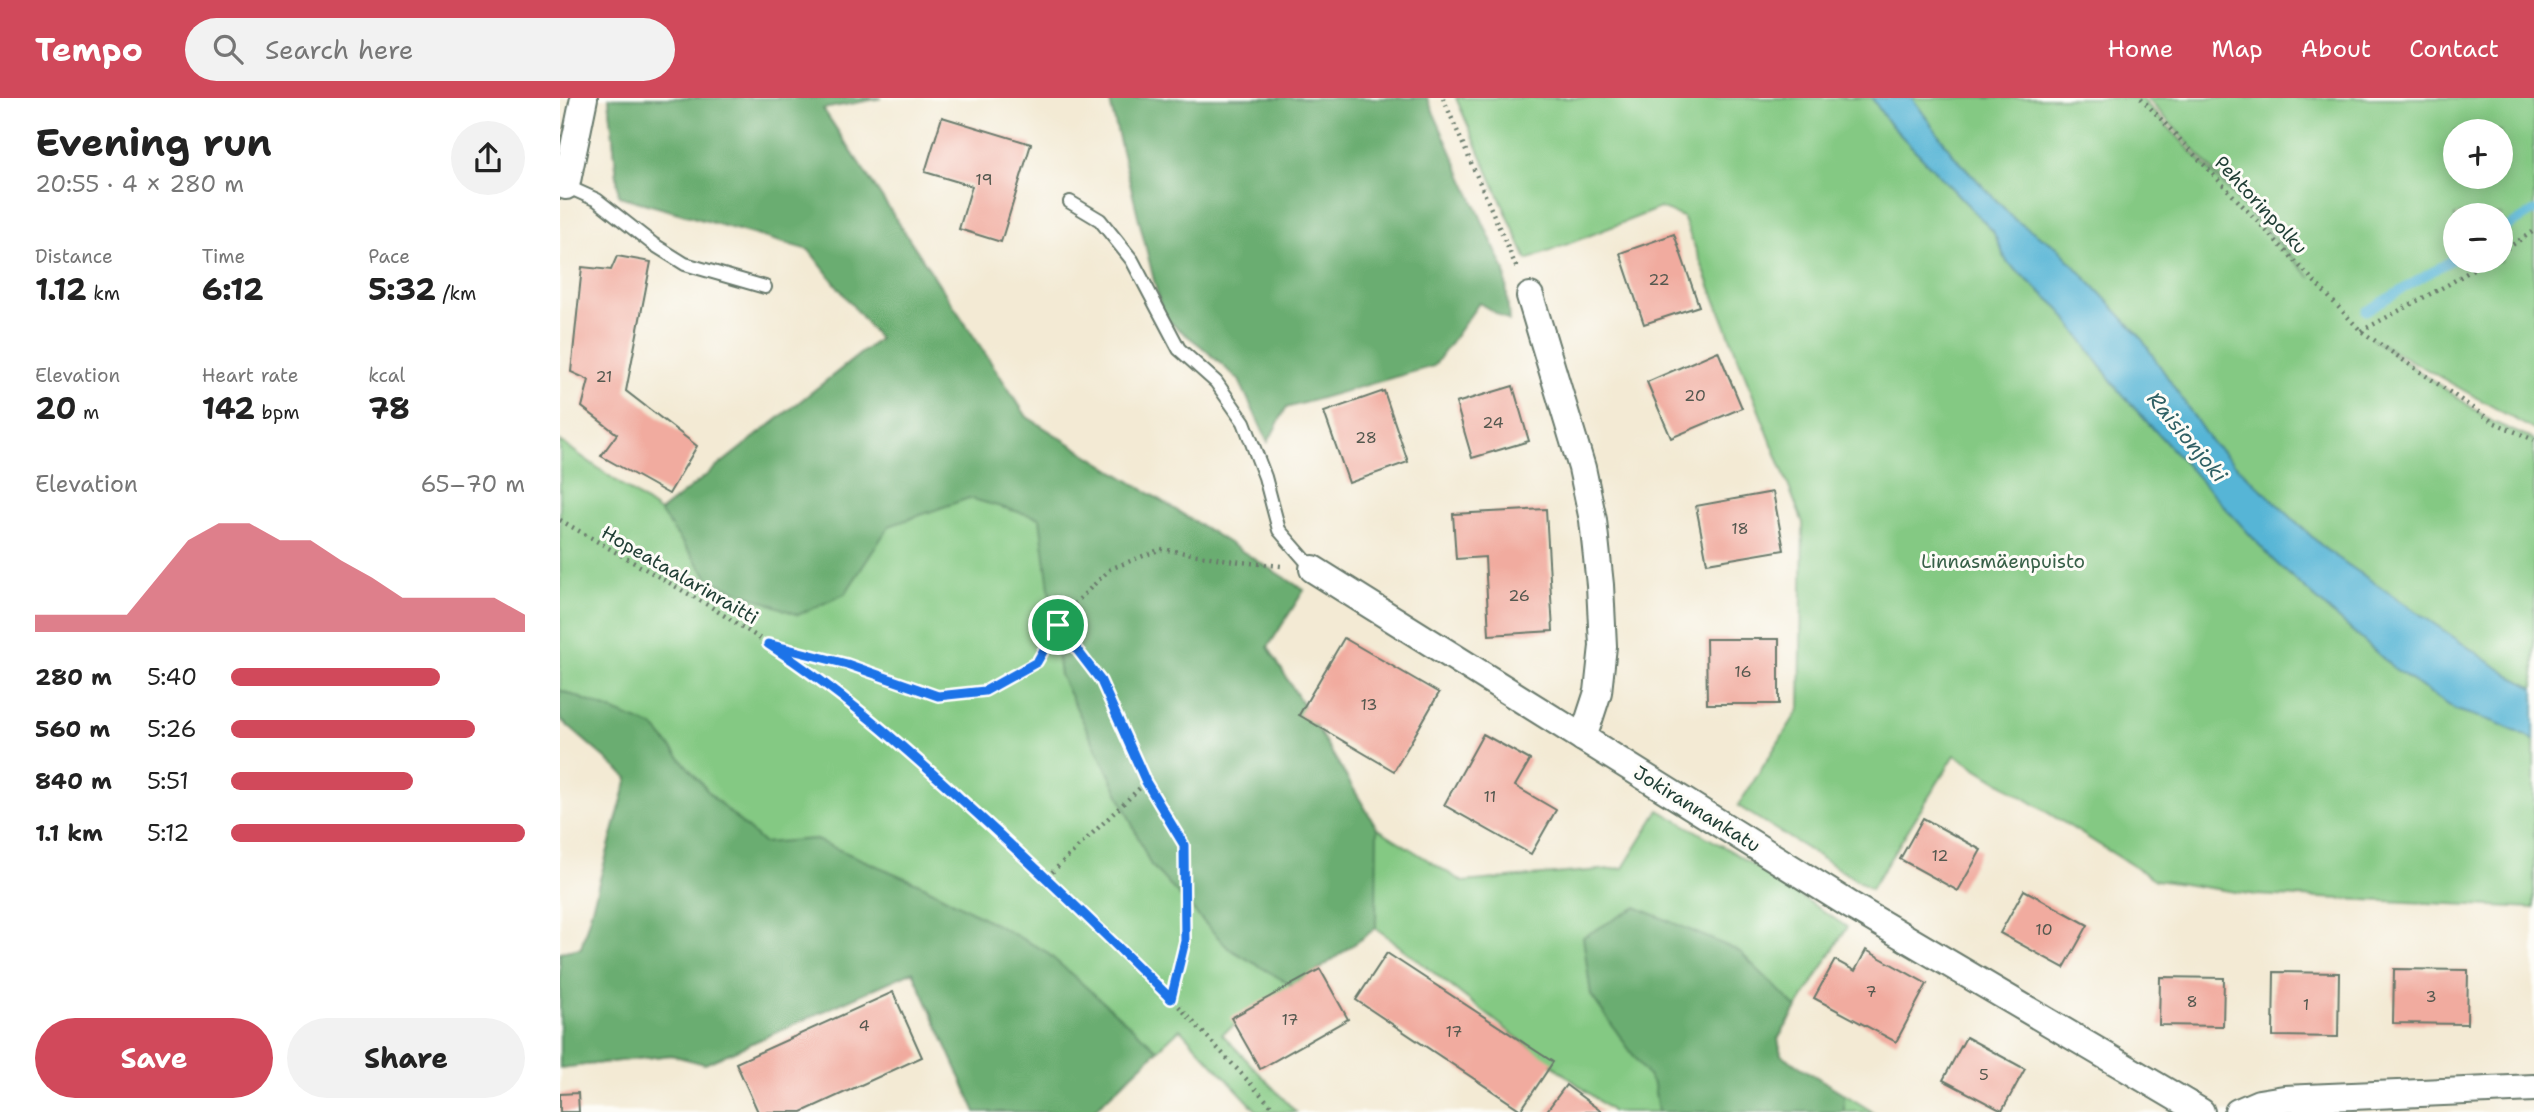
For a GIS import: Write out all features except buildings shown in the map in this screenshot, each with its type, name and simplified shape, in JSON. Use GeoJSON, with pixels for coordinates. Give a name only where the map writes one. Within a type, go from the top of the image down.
{"type":"FeatureCollection","features":[{"type":"Feature","properties":{"kind":"street"},"geometry":{"type":"LineString","coordinates":[[566,186],[584,98]]}},
{"type":"Feature","properties":{"kind":"street"},"geometry":{"type":"LineString","coordinates":[[1530,296],[1582,467],[1593,520],[1603,646],[1598,692],[1583,738]]}},
{"type":"Feature","properties":{"kind":"street","name":"Jokirannankatu"},"geometry":{"type":"LineString","coordinates":[[1313,569],[1850,905],[2201,1112]]}},
{"type":"Feature","properties":{"kind":"street"},"geometry":{"type":"LineString","coordinates":[[2238,1112],[2259,1103],[2284,1099],[2534,1088]]}},
{"type":"Feature","properties":{"kind":"lane"},"geometry":{"type":"LineString","coordinates":[[566,186],[597,200],[653,244],[685,264],[765,287]]}},
{"type":"Feature","properties":{"kind":"lane"},"geometry":{"type":"LineString","coordinates":[[1070,202],[1100,220],[1132,260],[1179,349],[1216,382],[1244,422],[1265,477],[1279,530],[1313,569]]}},
{"type":"Feature","properties":{"kind":"path"},"geometry":{"type":"LineString","coordinates":[[1443,98],[1530,296]]}},
{"type":"Feature","properties":{"kind":"path","name":"Pehtorinpolku"},"geometry":{"type":"LineString","coordinates":[[2141,98],[2361,331],[2493,422],[2534,440]]}},
{"type":"Feature","properties":{"kind":"path"},"geometry":{"type":"LineString","coordinates":[[2513,244],[2534,231]]}},
{"type":"Feature","properties":{"kind":"path"},"geometry":{"type":"LineString","coordinates":[[2361,331],[2467,273]]}},
{"type":"Feature","properties":{"kind":"path","name":"Hopeataalarinraitti"},"geometry":{"type":"LineString","coordinates":[[560,520],[711,607],[804,667],[887,732],[1047,877],[1171,999],[1277,1112]]}},
{"type":"Feature","properties":{"kind":"path"},"geometry":{"type":"LineString","coordinates":[[768,644],[847,664],[938,696],[985,691],[1037,662],[1062,616],[1110,569],[1161,549],[1241,562],[1313,569]]}},
{"type":"Feature","properties":{"kind":"path"},"geometry":{"type":"LineString","coordinates":[[1058,625],[1101,681],[1146,782],[1184,845],[1185,941],[1171,999]]}},
{"type":"Feature","properties":{"kind":"path"},"geometry":{"type":"LineString","coordinates":[[1047,877],[1146,782]]}},
{"type":"Feature","properties":{"kind":"green space"},"geometry":{"type":"Polygon","coordinates":[[[609,98],[816,98],[1027,417],[1304,590],[1268,647],[1377,828],[1463,882],[1623,868],[1659,810],[1733,852],[1847,927],[1778,1039],[1781,1055],[1873,1112],[1613,1112],[1376,928],[1222,1034],[1296,1112],[1258,1112],[1180,1029],[1092,1112],[976,1112],[913,971],[705,1064],[671,1055],[560,1068],[560,952],[581,948],[628,778],[560,719],[560,441],[660,512],[879,339],[809,250],[619,196],[609,98]]]}},
{"type":"Feature","properties":{"kind":"green space"},"geometry":{"type":"Polygon","coordinates":[[[609,98],[882,98],[823,109],[1027,417],[1304,590],[1268,647],[1377,828],[1376,928],[1295,987],[1228,948],[1150,864],[1060,675],[1040,518],[969,498],[889,526],[845,594],[798,615],[710,580],[660,512],[879,339],[809,250],[619,196],[609,98]]]}},
{"type":"Feature","properties":{"kind":"green space"},"geometry":{"type":"Polygon","coordinates":[[[1109,98],[1427,98],[1505,271],[1509,321],[1479,303],[1434,366],[1286,408],[1268,442],[1239,380],[1163,317],[1109,98]]]}},
{"type":"Feature","properties":{"kind":"green space","name":"Linnasmäenpuisto"},"geometry":{"type":"Polygon","coordinates":[[[1456,98],[1872,98],[1888,122],[1993,231],[2007,262],[2059,308],[2119,391],[2274,561],[2395,669],[2456,710],[2495,722],[2534,740],[2534,908],[2256,895],[2156,880],[1955,755],[1871,889],[1738,806],[1800,708],[1803,523],[1683,217],[1660,208],[1527,260],[1456,98]]]}},
{"type":"Feature","properties":{"kind":"green space"},"geometry":{"type":"Polygon","coordinates":[[[1912,98],[2141,98],[2311,278],[2147,98],[2534,98],[2534,430],[2371,338],[2493,422],[2534,440],[2534,688],[2510,676],[2325,549],[2211,442],[2139,335],[2057,247],[2015,220],[1955,157],[1912,98]]]}},
{"type":"Feature","properties":{"kind":"green space"},"geometry":{"type":"Polygon","coordinates":[[[560,690],[654,727],[712,796],[763,843],[814,839],[924,886],[1045,951],[1158,1050],[1092,1112],[976,1112],[913,971],[705,1064],[671,1055],[560,1068],[560,952],[581,948],[628,778],[560,719],[560,690]]]}},
{"type":"Feature","properties":{"kind":"green space"},"geometry":{"type":"Polygon","coordinates":[[[1636,907],[1739,951],[1797,1008],[1778,1039],[1781,1055],[1844,1094],[1844,1112],[1658,1112],[1654,1085],[1591,995],[1583,937],[1636,907]]]}},
{"type":"Feature","properties":{"kind":"water","name":"Raisionjoki"},"geometry":{"type":"Polygon","coordinates":[[[1872,98],[1912,98],[1955,157],[2015,220],[2057,247],[2139,335],[2211,442],[2325,549],[2510,676],[2534,688],[2534,740],[2495,722],[2456,710],[2395,669],[2274,561],[2119,391],[2059,308],[2007,262],[1993,231],[1888,122],[1872,98]]]}},
{"type":"Feature","properties":{"kind":"waterway"},"geometry":{"type":"LineString","coordinates":[[2513,224],[2534,211]]}},
{"type":"Feature","properties":{"kind":"waterway"},"geometry":{"type":"LineString","coordinates":[[2366,311],[2443,265]]}},
{"type":"Feature","properties":{"kind":"route"},"geometry":{"type":"LineString","coordinates":[[1058,625],[1101,681],[1146,782],[1184,845],[1185,941],[1171,999],[1047,877],[887,732],[804,667],[768,644],[847,664],[938,696],[985,691],[1037,662],[1058,625]]}}]}
